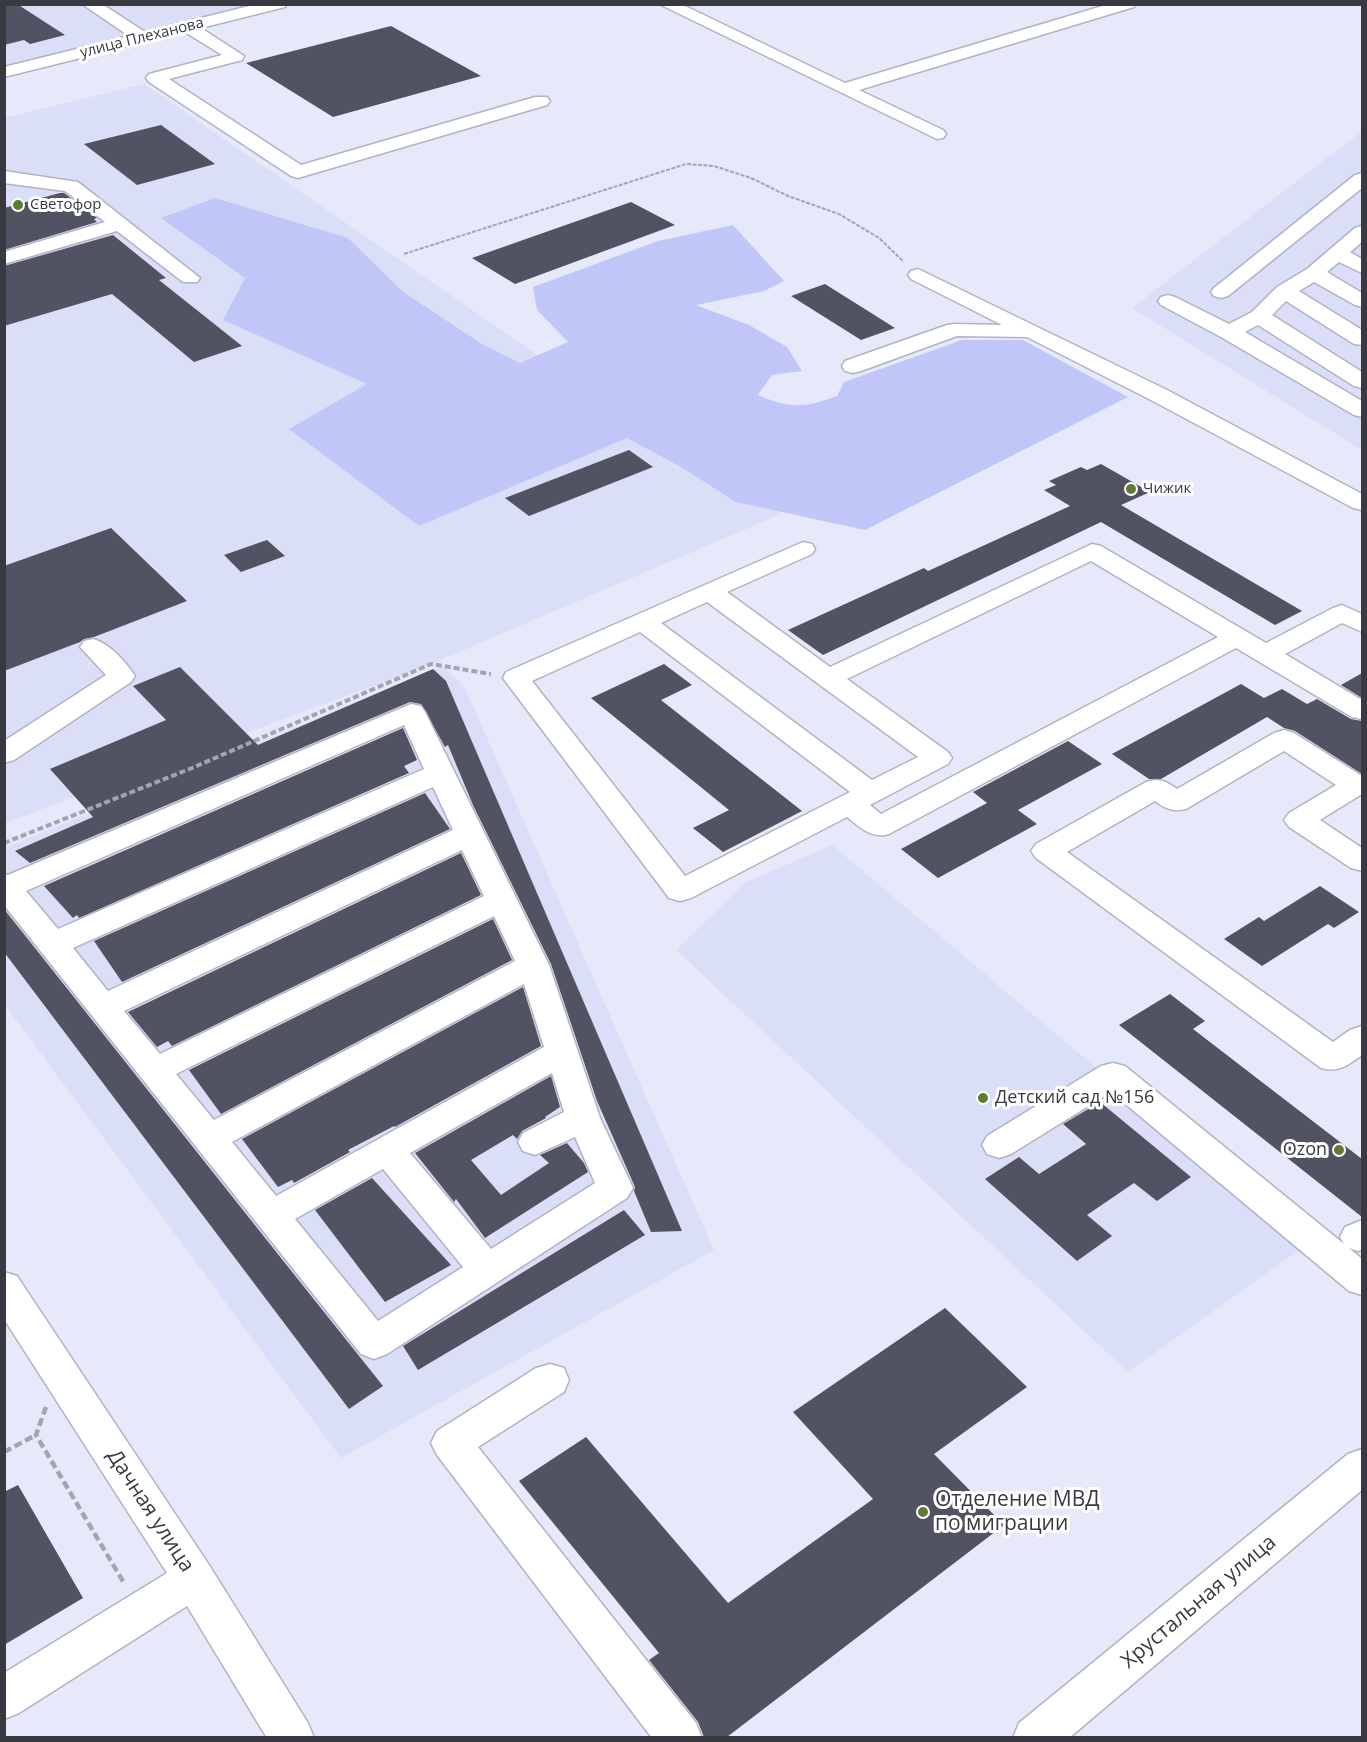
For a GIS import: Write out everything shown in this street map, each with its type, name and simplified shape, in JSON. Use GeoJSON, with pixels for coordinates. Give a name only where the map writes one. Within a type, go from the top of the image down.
{"type":"FeatureCollection","features":[{"type":"Feature","properties":{"kind":"street"},"geometry":{"type":"LineString","coordinates":[[90,4],[143,38]]}},
{"type":"Feature","properties":{"kind":"street"},"geometry":{"type":"LineString","coordinates":[[668,4],[937,134]]}},
{"type":"Feature","properties":{"kind":"street"},"geometry":{"type":"LineString","coordinates":[[1075,4],[1098,14]]}},
{"type":"Feature","properties":{"kind":"street"},"geometry":{"type":"LineString","coordinates":[[843,89],[1128,4]]}},
{"type":"Feature","properties":{"kind":"street","name":"улица Плеханова"},"geometry":{"type":"LineString","coordinates":[[4,72],[271,5]]}},
{"type":"Feature","properties":{"kind":"street"},"geometry":{"type":"LineString","coordinates":[[188,27],[236,56],[155,78],[298,172],[541,101]]}},
{"type":"Feature","properties":{"kind":"street"},"geometry":{"type":"LineString","coordinates":[[4,177],[70,186],[190,278]]}},
{"type":"Feature","properties":{"kind":"street"},"geometry":{"type":"LineString","coordinates":[[1221,292],[1362,179]]}},
{"type":"Feature","properties":{"kind":"street"},"geometry":{"type":"LineString","coordinates":[[4,258],[120,224]]}},
{"type":"Feature","properties":{"kind":"street"},"geometry":{"type":"LineString","coordinates":[[1229,332],[1259,316],[1284,291],[1314,273],[1362,232]]}},
{"type":"Feature","properties":{"kind":"street"},"geometry":{"type":"LineString","coordinates":[[1337,253],[1362,267]]}},
{"type":"Feature","properties":{"kind":"street"},"geometry":{"type":"LineString","coordinates":[[1314,273],[1362,301]]}},
{"type":"Feature","properties":{"kind":"street"},"geometry":{"type":"LineString","coordinates":[[918,275],[1159,394],[1362,503]]}},
{"type":"Feature","properties":{"kind":"street"},"geometry":{"type":"LineString","coordinates":[[1284,291],[1362,339]]}},
{"type":"Feature","properties":{"kind":"street"},"geometry":{"type":"LineString","coordinates":[[1168,301],[1229,332],[1362,410]]}},
{"type":"Feature","properties":{"kind":"street"},"geometry":{"type":"LineString","coordinates":[[1259,316],[1362,381]]}},
{"type":"Feature","properties":{"kind":"street"},"geometry":{"type":"LineString","coordinates":[[853,366],[955,330],[1032,332]]}},
{"type":"Feature","properties":{"kind":"street"},"geometry":{"type":"LineString","coordinates":[[709,591],[938,758],[680,891],[516,678],[642,621],[709,591],[803,549]]}},
{"type":"Feature","properties":{"kind":"street"},"geometry":{"type":"LineString","coordinates":[[828,678],[1092,551],[1234,638],[1267,654],[1362,711]]}},
{"type":"Feature","properties":{"kind":"street"},"geometry":{"type":"LineString","coordinates":[[1267,654],[1342,612],[1362,624]]}},
{"type":"Feature","properties":{"kind":"street"},"geometry":{"type":"LineString","coordinates":[[642,621],[860,798],[879,827],[1234,638]]}},
{"type":"Feature","properties":{"kind":"street"},"geometry":{"type":"LineString","coordinates":[[4,754],[122,676],[93,647]]}},
{"type":"Feature","properties":{"kind":"street"},"geometry":{"type":"LineString","coordinates":[[411,712],[470,834],[533,965],[583,1118],[615,1188],[374,1343],[6,886],[411,712]]}},
{"type":"Feature","properties":{"kind":"street"},"geometry":{"type":"LineString","coordinates":[[1362,861],[1299,820],[1356,785],[1284,739],[1176,802],[1156,788],[1046,851],[1333,1059],[1362,1038]]}},
{"type":"Feature","properties":{"kind":"street"},"geometry":{"type":"LineString","coordinates":[[52,945],[440,773]]}},
{"type":"Feature","properties":{"kind":"street"},"geometry":{"type":"LineString","coordinates":[[103,1007],[470,834]]}},
{"type":"Feature","properties":{"kind":"street"},"geometry":{"type":"LineString","coordinates":[[154,1071],[501,900]]}},
{"type":"Feature","properties":{"kind":"street"},"geometry":{"type":"LineString","coordinates":[[209,1139],[533,965]]}},
{"type":"Feature","properties":{"kind":"street"},"geometry":{"type":"LineString","coordinates":[[271,1215],[562,1052]]}},
{"type":"Feature","properties":{"kind":"street"},"geometry":{"type":"LineString","coordinates":[[999,1145],[1113,1075],[1362,1280]]}},
{"type":"Feature","properties":{"kind":"street"},"geometry":{"type":"LineString","coordinates":[[535,1142],[583,1118]]}},
{"type":"Feature","properties":{"kind":"street"},"geometry":{"type":"LineString","coordinates":[[387,1150],[487,1270]]}},
{"type":"Feature","properties":{"kind":"street","name":"Дачная улица"},"geometry":{"type":"LineString","coordinates":[[4,1287],[194,1579],[292,1737]]}},
{"type":"Feature","properties":{"kind":"street"},"geometry":{"type":"LineString","coordinates":[[550,1380],[451,1443],[680,1737]]}},
{"type":"Feature","properties":{"kind":"street","name":"Хрустальная улица"},"geometry":{"type":"LineString","coordinates":[[1035,1737],[1362,1466]]}},
{"type":"Feature","properties":{"kind":"street"},"geometry":{"type":"LineString","coordinates":[[4,1698],[194,1579]]}},
{"type":"Feature","properties":{"kind":"path"},"geometry":{"type":"LineString","coordinates":[[404,254],[686,164],[714,166],[751,178],[788,196],[839,214],[879,238],[918,275]]}},
{"type":"Feature","properties":{"kind":"path"},"geometry":{"type":"LineString","coordinates":[[4,843],[192,768],[430,664],[516,678]]}},
{"type":"Feature","properties":{"kind":"path"},"geometry":{"type":"LineString","coordinates":[[4,1452],[36,1435],[58,1371]]}},
{"type":"Feature","properties":{"kind":"path"},"geometry":{"type":"LineString","coordinates":[[36,1435],[142,1612]]}},
{"type":"Feature","properties":{"kind":"shaded area"},"geometry":{"type":"Polygon","coordinates":[[[4,5],[261,5],[5,68],[4,5]]]}},
{"type":"Feature","properties":{"kind":"shaded area"},"geometry":{"type":"Polygon","coordinates":[[[144,84],[661,440],[781,514],[431,664],[5,823],[4,118],[144,84]]]}},
{"type":"Feature","properties":{"kind":"shaded area"},"geometry":{"type":"Polygon","coordinates":[[[1362,131],[1362,450],[1132,308],[1362,131]]]}},
{"type":"Feature","properties":{"kind":"shaded area"},"geometry":{"type":"Polygon","coordinates":[[[215,198],[348,238],[403,292],[482,344],[520,363],[568,342],[537,310],[533,287],[658,241],[733,225],[784,281],[764,291],[696,305],[749,325],[787,347],[802,371],[772,375],[758,395],[788,405],[806,405],[837,396],[844,382],[962,340],[1023,340],[1128,397],[865,530],[736,502],[681,467],[627,438],[419,526],[289,429],[367,384],[223,320],[245,278],[161,218],[215,198]]]}},
{"type":"Feature","properties":{"kind":"shaded area"},"geometry":{"type":"Polygon","coordinates":[[[443,666],[464,686],[714,1250],[341,1458],[5,1005],[5,848],[443,666]]]}},
{"type":"Feature","properties":{"kind":"shaded area","name":"Детский сад №156"},"geometry":{"type":"Polygon","coordinates":[[[832,845],[1306,1245],[1128,1372],[676,950],[745,883],[832,845]]]}},
{"type":"Feature","properties":{"kind":"building"},"geometry":{"type":"Polygon","coordinates":[[[4,4],[17,4],[65,35],[30,44],[24,40],[4,45],[4,4]]]}},
{"type":"Feature","properties":{"kind":"building"},"geometry":{"type":"Polygon","coordinates":[[[391,26],[481,76],[333,117],[246,63],[391,26]]]}},
{"type":"Feature","properties":{"kind":"building"},"geometry":{"type":"Polygon","coordinates":[[[161,125],[215,164],[137,185],[84,144],[161,125]]]}},
{"type":"Feature","properties":{"kind":"building"},"geometry":{"type":"Polygon","coordinates":[[[64,193],[97,218],[94,219],[97,222],[4,250],[4,208],[64,193]]]}},
{"type":"Feature","properties":{"kind":"building"},"geometry":{"type":"Polygon","coordinates":[[[631,202],[675,225],[515,284],[472,258],[631,202]]]}},
{"type":"Feature","properties":{"kind":"building"},"geometry":{"type":"Polygon","coordinates":[[[113,235],[166,278],[159,280],[242,346],[194,362],[112,294],[4,326],[4,266],[113,235]]]}},
{"type":"Feature","properties":{"kind":"building"},"geometry":{"type":"Polygon","coordinates":[[[825,284],[895,328],[861,340],[791,296],[825,284]]]}},
{"type":"Feature","properties":{"kind":"building"},"geometry":{"type":"Polygon","coordinates":[[[629,450],[653,467],[529,516],[505,498],[629,450]]]}},
{"type":"Feature","properties":{"kind":"building"},"geometry":{"type":"Polygon","coordinates":[[[1101,464],[1150,492],[1121,505],[1302,611],[1275,625],[1101,522],[823,655],[788,630],[924,568],[928,571],[1070,506],[1044,490],[1056,485],[1049,481],[1081,467],[1087,470],[1101,464]]]}},
{"type":"Feature","properties":{"kind":"building"},"geometry":{"type":"Polygon","coordinates":[[[111,528],[187,601],[4,671],[4,566],[111,528]]]}},
{"type":"Feature","properties":{"kind":"building"},"geometry":{"type":"Polygon","coordinates":[[[267,540],[285,556],[241,572],[224,555],[267,540]]]}},
{"type":"Feature","properties":{"kind":"building"},"geometry":{"type":"Polygon","coordinates":[[[664,664],[692,685],[661,700],[802,811],[723,852],[693,828],[729,810],[591,698],[664,664]]]}},
{"type":"Feature","properties":{"kind":"building"},"geometry":{"type":"Polygon","coordinates":[[[180,667],[258,745],[433,669],[446,681],[682,1231],[651,1232],[634,1191],[635,1187],[597,1101],[551,964],[473,805],[448,745],[445,747],[421,704],[410,702],[30,863],[15,851],[93,817],[50,769],[166,720],[133,686],[180,667]]]}},
{"type":"Feature","properties":{"kind":"building"},"geometry":{"type":"Polygon","coordinates":[[[1362,673],[1362,698],[1341,685],[1362,673]]]}},
{"type":"Feature","properties":{"kind":"building"},"geometry":{"type":"Polygon","coordinates":[[[1241,684],[1264,698],[1282,689],[1307,704],[1317,699],[1351,719],[1362,721],[1362,774],[1295,731],[1284,728],[1267,717],[1161,779],[1149,779],[1112,754],[1241,684]]]}},
{"type":"Feature","properties":{"kind":"building"},"geometry":{"type":"Polygon","coordinates":[[[403,728],[417,760],[404,766],[409,773],[79,918],[77,915],[73,918],[44,886],[403,728]]]}},
{"type":"Feature","properties":{"kind":"building"},"geometry":{"type":"Polygon","coordinates":[[[1068,741],[1102,764],[1018,810],[1037,824],[938,878],[901,849],[987,803],[973,792],[1068,741]]]}},
{"type":"Feature","properties":{"kind":"building"},"geometry":{"type":"Polygon","coordinates":[[[425,793],[450,829],[122,982],[94,941],[425,793]]]}},
{"type":"Feature","properties":{"kind":"building"},"geometry":{"type":"Polygon","coordinates":[[[461,853],[481,895],[172,1046],[168,1041],[157,1047],[128,1012],[461,853]]]}},
{"type":"Feature","properties":{"kind":"building"},"geometry":{"type":"Polygon","coordinates":[[[1320,886],[1359,912],[1334,928],[1328,924],[1262,966],[1224,939],[1259,917],[1264,921],[1320,886]]]}},
{"type":"Feature","properties":{"kind":"building"},"geometry":{"type":"Polygon","coordinates":[[[4,909],[383,1386],[349,1409],[4,952],[4,909]]]}},
{"type":"Feature","properties":{"kind":"building"},"geometry":{"type":"Polygon","coordinates":[[[493,919],[512,960],[221,1114],[189,1070],[493,919]]]}},
{"type":"Feature","properties":{"kind":"building"},"geometry":{"type":"Polygon","coordinates":[[[523,987],[541,1046],[395,1127],[348,1150],[350,1152],[294,1183],[292,1180],[278,1187],[242,1139],[523,987]]]}},
{"type":"Feature","properties":{"kind":"building"},"geometry":{"type":"Polygon","coordinates":[[[1170,994],[1205,1021],[1193,1029],[1362,1159],[1362,1217],[1119,1025],[1170,994]]]}},
{"type":"Feature","properties":{"kind":"building"},"geometry":{"type":"Polygon","coordinates":[[[551,1076],[560,1107],[546,1118],[522,1131],[517,1139],[513,1135],[471,1160],[501,1195],[549,1163],[540,1155],[567,1143],[584,1163],[588,1172],[485,1238],[456,1199],[454,1202],[415,1153],[551,1076]]]}},
{"type":"Feature","properties":{"kind":"building"},"geometry":{"type":"Polygon","coordinates":[[[1100,1102],[1191,1177],[1157,1201],[1134,1183],[1087,1215],[1112,1236],[1077,1261],[985,1179],[1019,1157],[1039,1174],[1086,1144],[1063,1124],[1100,1102]]]}},
{"type":"Feature","properties":{"kind":"building"},"geometry":{"type":"Polygon","coordinates":[[[372,1178],[451,1265],[385,1302],[315,1210],[372,1178]]]}},
{"type":"Feature","properties":{"kind":"building"},"geometry":{"type":"Polygon","coordinates":[[[624,1210],[645,1235],[418,1370],[403,1346],[624,1210]]]}},
{"type":"Feature","properties":{"kind":"building","name":"Отделение МВД по миграции"},"geometry":{"type":"Polygon","coordinates":[[[945,1308],[1027,1387],[934,1454],[1004,1525],[727,1737],[704,1737],[698,1722],[649,1660],[659,1653],[519,1481],[586,1437],[728,1603],[873,1499],[793,1412],[945,1308]]]}},
{"type":"Feature","properties":{"kind":"building"},"geometry":{"type":"Polygon","coordinates":[[[18,1485],[83,1598],[4,1645],[4,1492],[18,1485]]]}},
{"type":"Feature","properties":{"kind":"place","name":"Светофор"},"geometry":{"type":"Point","coordinates":[18,205]}},
{"type":"Feature","properties":{"kind":"place","name":"Чижик"},"geometry":{"type":"Point","coordinates":[1131,489]}},
{"type":"Feature","properties":{"kind":"place","name":"Детский сад №156"},"geometry":{"type":"Point","coordinates":[983,1098]}},
{"type":"Feature","properties":{"kind":"place","name":"Ozon"},"geometry":{"type":"Point","coordinates":[1339,1150]}},
{"type":"Feature","properties":{"kind":"place","name":"Отделение МВД по миграции"},"geometry":{"type":"Point","coordinates":[923,1512]}}]}
